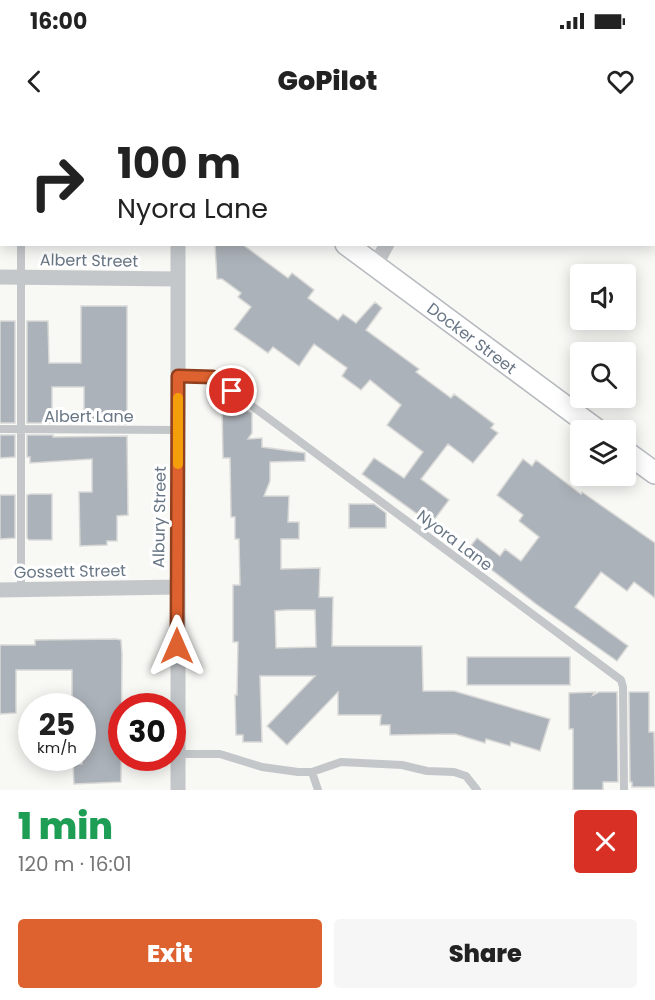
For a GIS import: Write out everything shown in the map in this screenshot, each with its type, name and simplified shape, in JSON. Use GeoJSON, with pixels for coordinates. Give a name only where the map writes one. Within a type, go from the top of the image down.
{"type":"FeatureCollection","features":[{"type":"Feature","properties":{"kind":"main road","name":"Docker Street"},"geometry":{"type":"LineString","coordinates":[[349,246],[583,420]]}},
{"type":"Feature","properties":{"kind":"main road"},"geometry":{"type":"LineString","coordinates":[[636,460],[655,474]]}},
{"type":"Feature","properties":{"kind":"street","name":"Albury Street"},"geometry":{"type":"LineString","coordinates":[[177,693],[178,246]]}},
{"type":"Feature","properties":{"kind":"street"},"geometry":{"type":"LineString","coordinates":[[375,266],[386,246]]}},
{"type":"Feature","properties":{"kind":"street","name":"Albert Street"},"geometry":{"type":"LineString","coordinates":[[0,277],[177,279]]}},
{"type":"Feature","properties":{"kind":"street","name":"Gossett Street"},"geometry":{"type":"LineString","coordinates":[[0,590],[177,587]]}},
{"type":"Feature","properties":{"kind":"street","name":"Albury Street"},"geometry":{"type":"LineString","coordinates":[[177,771],[178,790]]}},
{"type":"Feature","properties":{"kind":"lane"},"geometry":{"type":"LineString","coordinates":[[21,246],[23,429],[21,589]]}},
{"type":"Feature","properties":{"kind":"lane","name":"Nyora Lane"},"geometry":{"type":"LineString","coordinates":[[178,376],[213,377],[621,680],[623,687],[624,790]]}},
{"type":"Feature","properties":{"kind":"lane","name":"Albert Lane"},"geometry":{"type":"LineString","coordinates":[[0,429],[178,430]]}},
{"type":"Feature","properties":{"kind":"lane"},"geometry":{"type":"LineString","coordinates":[[186,754],[220,754],[262,767],[312,772],[341,762],[402,765],[427,771],[454,772],[467,777],[477,790]]}},
{"type":"Feature","properties":{"kind":"lane"},"geometry":{"type":"LineString","coordinates":[[312,772],[318,790]]}},
{"type":"Feature","properties":{"kind":"building"},"geometry":{"type":"Polygon","coordinates":[[[215,246],[245,246],[288,278],[292,273],[314,290],[308,298],[338,320],[343,314],[356,323],[375,302],[382,308],[366,330],[419,369],[416,372],[451,398],[454,394],[494,424],[491,428],[498,433],[473,463],[448,444],[421,479],[449,500],[431,524],[362,474],[374,458],[404,478],[423,452],[387,425],[401,405],[370,380],[361,390],[342,376],[347,368],[314,344],[299,366],[273,347],[268,353],[234,329],[251,307],[238,297],[241,293],[222,279],[217,279],[215,246]]]}},
{"type":"Feature","properties":{"kind":"building"},"geometry":{"type":"Polygon","coordinates":[[[81,306],[127,306],[127,424],[84,423],[84,387],[52,387],[52,423],[27,423],[27,321],[48,321],[49,363],[81,363],[81,306]]]}},
{"type":"Feature","properties":{"kind":"building"},"geometry":{"type":"Polygon","coordinates":[[[0,321],[15,321],[15,423],[0,423],[0,321]]]}},
{"type":"Feature","properties":{"kind":"building"},"geometry":{"type":"Polygon","coordinates":[[[222,406],[241,406],[252,413],[252,433],[248,439],[262,438],[262,447],[305,453],[305,461],[270,462],[270,481],[264,496],[289,496],[288,522],[299,522],[299,539],[281,539],[281,569],[320,568],[319,597],[333,597],[332,646],[422,646],[423,691],[454,691],[550,719],[540,751],[511,742],[510,746],[486,739],[485,743],[455,734],[390,735],[390,725],[380,725],[381,715],[338,715],[338,692],[287,745],[267,726],[315,676],[260,676],[262,742],[243,742],[243,735],[236,735],[235,695],[237,695],[238,642],[233,642],[233,585],[240,585],[239,539],[235,539],[235,517],[231,517],[230,458],[223,458],[222,406]],[[315,610],[275,611],[276,648],[316,647],[315,610]]]}},
{"type":"Feature","properties":{"kind":"building"},"geometry":{"type":"Polygon","coordinates":[[[0,435],[15,435],[15,457],[0,458],[0,435]]]}},
{"type":"Feature","properties":{"kind":"building"},"geometry":{"type":"Polygon","coordinates":[[[27,435],[127,436],[128,515],[117,516],[117,541],[107,541],[107,545],[80,546],[79,492],[92,492],[92,459],[30,463],[30,457],[27,457],[27,435]]]}},
{"type":"Feature","properties":{"kind":"building"},"geometry":{"type":"Polygon","coordinates":[[[523,459],[532,466],[536,460],[581,494],[582,492],[655,543],[655,598],[634,582],[627,591],[601,572],[575,607],[628,646],[617,661],[484,564],[482,567],[465,553],[477,538],[500,556],[505,549],[521,561],[539,537],[519,521],[523,515],[497,495],[523,459]]]}},
{"type":"Feature","properties":{"kind":"building"},"geometry":{"type":"Polygon","coordinates":[[[52,494],[52,540],[29,540],[27,538],[27,495],[52,494]]]}},
{"type":"Feature","properties":{"kind":"building"},"geometry":{"type":"Polygon","coordinates":[[[0,495],[15,495],[15,538],[0,539],[0,495]]]}},
{"type":"Feature","properties":{"kind":"building"},"geometry":{"type":"Polygon","coordinates":[[[349,504],[374,504],[386,513],[386,528],[349,528],[349,504]]]}},
{"type":"Feature","properties":{"kind":"building"},"geometry":{"type":"Polygon","coordinates":[[[35,640],[121,640],[122,693],[108,693],[108,771],[121,771],[121,782],[74,784],[73,771],[96,771],[96,693],[72,693],[72,670],[16,670],[16,713],[0,714],[0,645],[35,645],[35,640]]]}},
{"type":"Feature","properties":{"kind":"building"},"geometry":{"type":"Polygon","coordinates":[[[467,657],[570,657],[570,685],[467,685],[467,657]]]}},
{"type":"Feature","properties":{"kind":"building"},"geometry":{"type":"Polygon","coordinates":[[[595,692],[593,695],[599,692],[617,692],[618,782],[603,782],[603,790],[573,790],[573,729],[569,729],[569,693],[595,692]]]}},
{"type":"Feature","properties":{"kind":"building"},"geometry":{"type":"Polygon","coordinates":[[[629,692],[649,692],[649,732],[654,732],[655,787],[632,787],[632,782],[630,782],[629,692]]]}},
{"type":"Feature","properties":{"kind":"slow traffic"},"geometry":{"type":"LineString","coordinates":[[178,398],[178,464]]}},
{"type":"Feature","properties":{"kind":"route"},"geometry":{"type":"LineString","coordinates":[[177,646],[178,376],[213,377],[232,391]]}}]}
